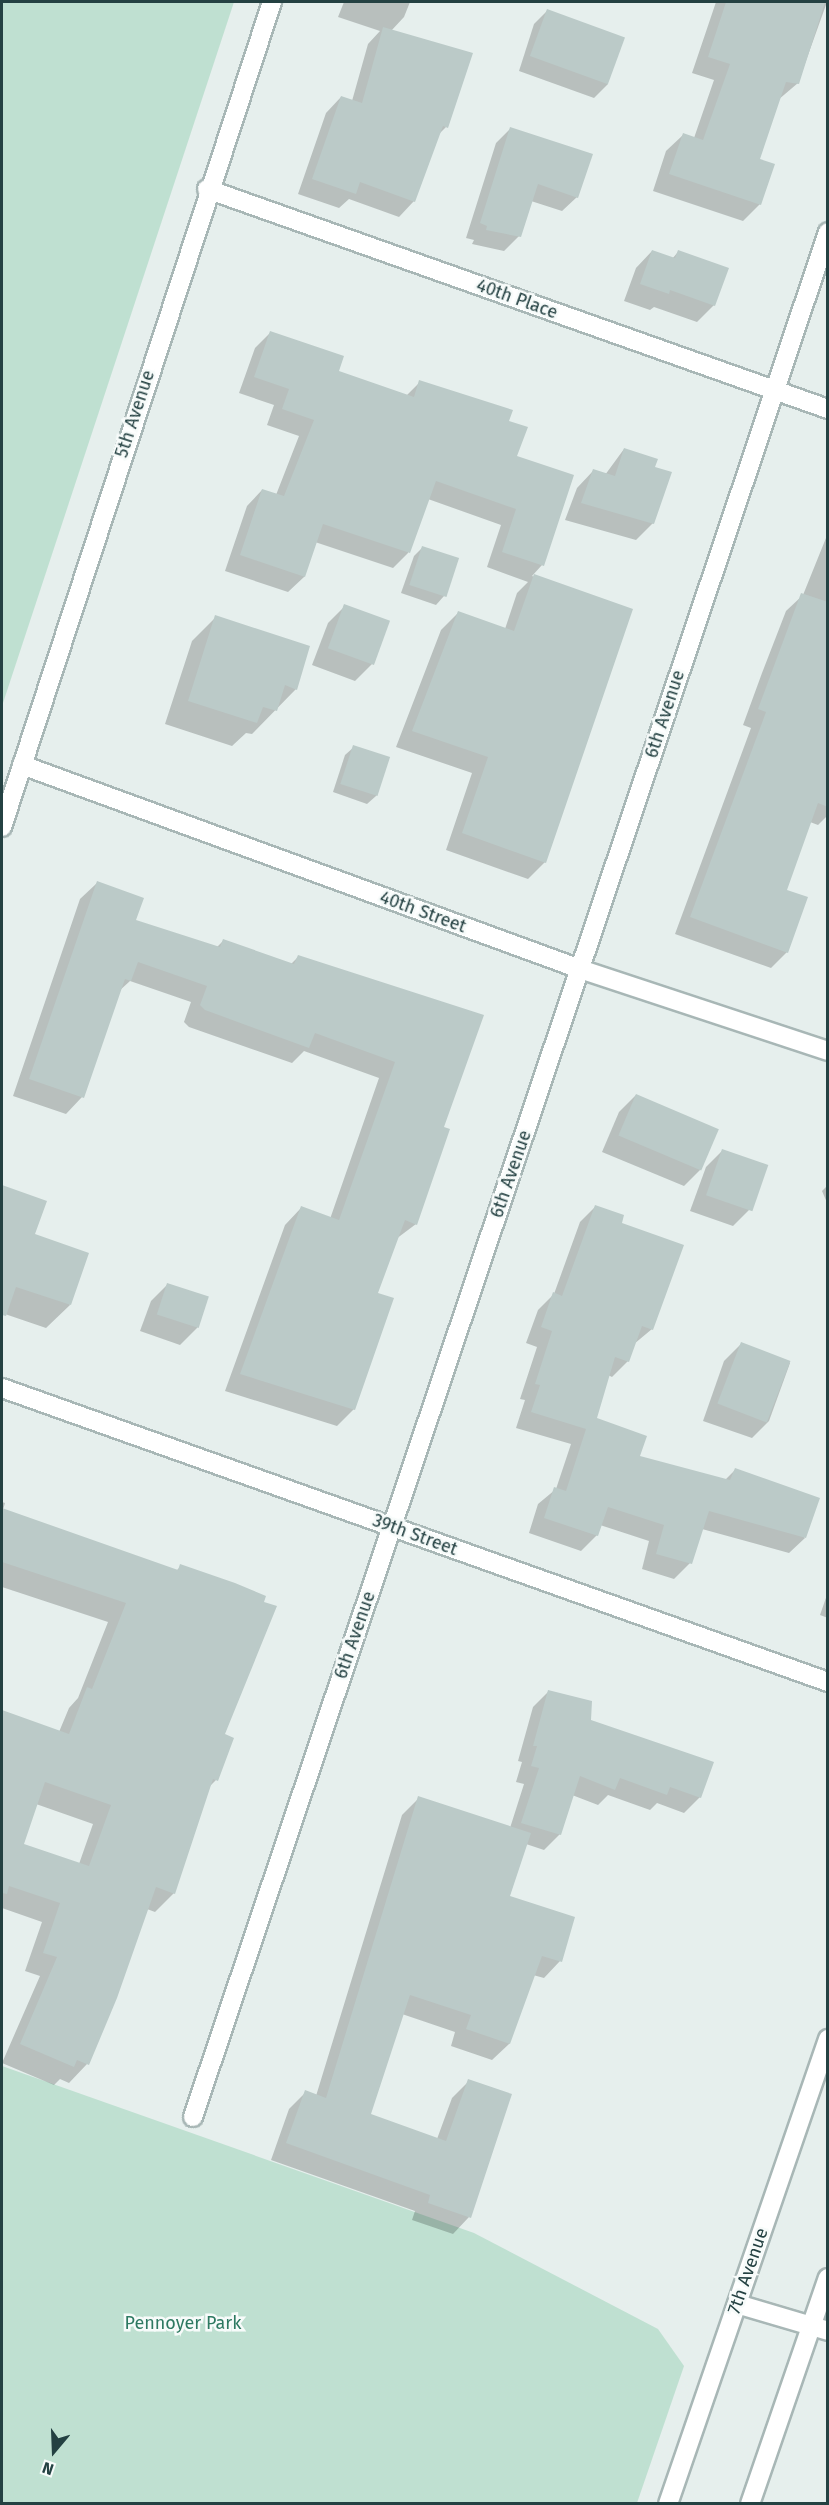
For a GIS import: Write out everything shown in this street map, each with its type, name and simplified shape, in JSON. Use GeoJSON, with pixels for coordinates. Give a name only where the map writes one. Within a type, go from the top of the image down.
{"type":"FeatureCollection","features":[{"type":"Feature","properties":{"kind":"street","name":"5th Avenue"},"geometry":{"type":"LineString","coordinates":[[2,826],[207,189],[272,2]]}},
{"type":"Feature","properties":{"kind":"street","name":"40th Place"},"geometry":{"type":"LineString","coordinates":[[207,189],[828,409]]}},
{"type":"Feature","properties":{"kind":"street","name":"6th Avenue"},"geometry":{"type":"LineString","coordinates":[[193,2117],[828,232]]}},
{"type":"Feature","properties":{"kind":"street","name":"40th Street"},"geometry":{"type":"LineString","coordinates":[[22,765],[580,969],[828,1051]]}},
{"type":"Feature","properties":{"kind":"street","name":"39th Street"},"geometry":{"type":"LineString","coordinates":[[2,1388],[828,1682]]}},
{"type":"Feature","properties":{"kind":"street","name":"7th Avenue"},"geometry":{"type":"LineString","coordinates":[[668,2504],[828,2039]]}},
{"type":"Feature","properties":{"kind":"street"},"geometry":{"type":"LineString","coordinates":[[750,2504],[819,2328],[828,2278]]}},
{"type":"Feature","properties":{"kind":"street"},"geometry":{"type":"LineString","coordinates":[[737,2304],[819,2328]]}},
{"type":"Feature","properties":{"kind":"green space"},"geometry":{"type":"Polygon","coordinates":[[[2,2],[234,2],[2,706],[2,2]]]}},
{"type":"Feature","properties":{"kind":"green space","name":"Pennoyer Park"},"geometry":{"type":"Polygon","coordinates":[[[2,2066],[474,2233],[658,2329],[684,2366],[637,2503],[2,2503],[2,2066]]]}},
{"type":"Feature","properties":{"kind":"building"},"geometry":{"type":"Polygon","coordinates":[[[726,2],[825,2],[799,84],[786,82],[760,159],[775,164],[761,205],[669,174],[683,133],[703,140],[730,64],[708,57],[726,2]]]}},
{"type":"Feature","properties":{"kind":"building"},"geometry":{"type":"Polygon","coordinates":[[[547,9],[625,37],[608,84],[530,56],[547,9]]]}},
{"type":"Feature","properties":{"kind":"building"},"geometry":{"type":"Polygon","coordinates":[[[383,27],[473,53],[448,128],[443,126],[415,202],[360,182],[356,194],[312,179],[341,96],[362,103],[383,27]]]}},
{"type":"Feature","properties":{"kind":"building"},"geometry":{"type":"Polygon","coordinates":[[[510,127],[593,154],[578,198],[538,184],[521,237],[486,230],[487,226],[480,223],[510,127]]]}},
{"type":"Feature","properties":{"kind":"building"},"geometry":{"type":"Polygon","coordinates":[[[652,250],[675,258],[678,250],[729,268],[715,306],[670,290],[669,294],[640,284],[652,250]]]}},
{"type":"Feature","properties":{"kind":"building"},"geometry":{"type":"Polygon","coordinates":[[[270,331],[344,356],[339,371],[414,397],[419,380],[513,410],[509,421],[528,427],[517,456],[574,475],[544,566],[502,552],[516,509],[436,481],[410,553],[323,524],[305,577],[240,555],[262,489],[284,496],[314,420],[282,409],[289,389],[254,377],[270,331]]]}},
{"type":"Feature","properties":{"kind":"building"},"geometry":{"type":"Polygon","coordinates":[[[624,448],[658,459],[655,467],[672,472],[654,524],[581,503],[593,469],[615,476],[624,448]]]}},
{"type":"Feature","properties":{"kind":"building"},"geometry":{"type":"Polygon","coordinates":[[[422,546],[459,558],[446,597],[409,585],[422,546]]]}},
{"type":"Feature","properties":{"kind":"building"},"geometry":{"type":"Polygon","coordinates":[[[534,574],[633,609],[546,863],[462,833],[488,757],[412,731],[458,611],[514,631],[534,574]]]}},
{"type":"Feature","properties":{"kind":"building"},"geometry":{"type":"Polygon","coordinates":[[[801,593],[828,602],[828,807],[818,803],[787,890],[808,897],[788,953],[690,917],[766,712],[758,709],[801,593]]]}},
{"type":"Feature","properties":{"kind":"building"},"geometry":{"type":"Polygon","coordinates":[[[344,604],[390,621],[374,665],[328,648],[344,604]]]}},
{"type":"Feature","properties":{"kind":"building"},"geometry":{"type":"Polygon","coordinates":[[[215,615],[310,646],[297,690],[285,685],[277,711],[263,707],[257,723],[188,701],[215,615]]]}},
{"type":"Feature","properties":{"kind":"building"},"geometry":{"type":"Polygon","coordinates":[[[353,745],[390,757],[377,796],[340,784],[353,745]]]}},
{"type":"Feature","properties":{"kind":"building"},"geometry":{"type":"Polygon","coordinates":[[[97,881],[144,898],[136,920],[220,947],[223,939],[294,964],[298,955],[484,1015],[444,1127],[450,1129],[417,1225],[405,1220],[378,1293],[394,1298],[355,1410],[240,1374],[301,1206],[339,1220],[395,1062],[315,1033],[309,1048],[205,1010],[200,1005],[207,986],[138,962],[131,981],[125,979],[84,1098],[29,1079],[97,881]]]}},
{"type":"Feature","properties":{"kind":"building"},"geometry":{"type":"Polygon","coordinates":[[[636,1094],[719,1129],[701,1171],[618,1135],[636,1094]]]}},
{"type":"Feature","properties":{"kind":"building"},"geometry":{"type":"Polygon","coordinates":[[[722,1149],[768,1165],[752,1211],[706,1195],[722,1149]]]}},
{"type":"Feature","properties":{"kind":"building"},"geometry":{"type":"Polygon","coordinates":[[[2,1185],[47,1201],[35,1234],[89,1253],[71,1305],[16,1287],[6,1316],[2,1315],[2,1185]]]}},
{"type":"Feature","properties":{"kind":"building"},"geometry":{"type":"Polygon","coordinates":[[[595,1205],[624,1215],[622,1223],[684,1245],[653,1330],[642,1326],[629,1362],[615,1357],[597,1418],[647,1436],[640,1456],[730,1480],[735,1468],[820,1498],[806,1538],[709,1511],[692,1564],[656,1554],[664,1525],[608,1507],[598,1536],[544,1518],[554,1487],[566,1491],[586,1429],[531,1412],[540,1385],[535,1384],[552,1331],[541,1327],[553,1292],[562,1296],[595,1205]]]}},
{"type":"Feature","properties":{"kind":"building"},"geometry":{"type":"Polygon","coordinates":[[[167,1283],[209,1297],[199,1328],[157,1314],[167,1283]]]}},
{"type":"Feature","properties":{"kind":"building"},"geometry":{"type":"Polygon","coordinates":[[[741,1342],[790,1361],[767,1423],[717,1404],[741,1342]]]}},
{"type":"Feature","properties":{"kind":"building"},"geometry":{"type":"Polygon","coordinates":[[[2,1508],[178,1570],[180,1564],[235,1583],[266,1596],[264,1602],[277,1606],[225,1734],[234,1738],[218,1781],[213,1779],[175,1894],[156,1887],[117,1998],[89,2065],[77,2060],[74,2067],[20,2044],[57,1957],[43,1953],[60,1903],[9,1886],[7,1894],[2,1893],[2,1710],[69,1734],[87,1687],[92,1689],[126,1603],[2,1562],[2,1508]],[[45,1782],[24,1844],[89,1866],[111,1805],[45,1782]]]}},
{"type":"Feature","properties":{"kind":"building"},"geometry":{"type":"Polygon","coordinates":[[[548,1690],[592,1701],[591,1720],[714,1762],[701,1798],[670,1787],[667,1795],[620,1778],[615,1790],[580,1776],[561,1835],[521,1823],[539,1768],[531,1766],[537,1746],[533,1746],[548,1690]]]}},
{"type":"Feature","properties":{"kind":"building"},"geometry":{"type":"Polygon","coordinates":[[[418,1796],[531,1833],[510,1896],[575,1917],[562,1962],[542,1956],[510,2044],[466,2029],[471,2015],[410,1995],[371,2114],[446,2141],[468,2079],[512,2094],[471,2218],[428,2203],[430,2195],[286,2143],[305,2090],[326,2098],[418,1796]]]}}]}
